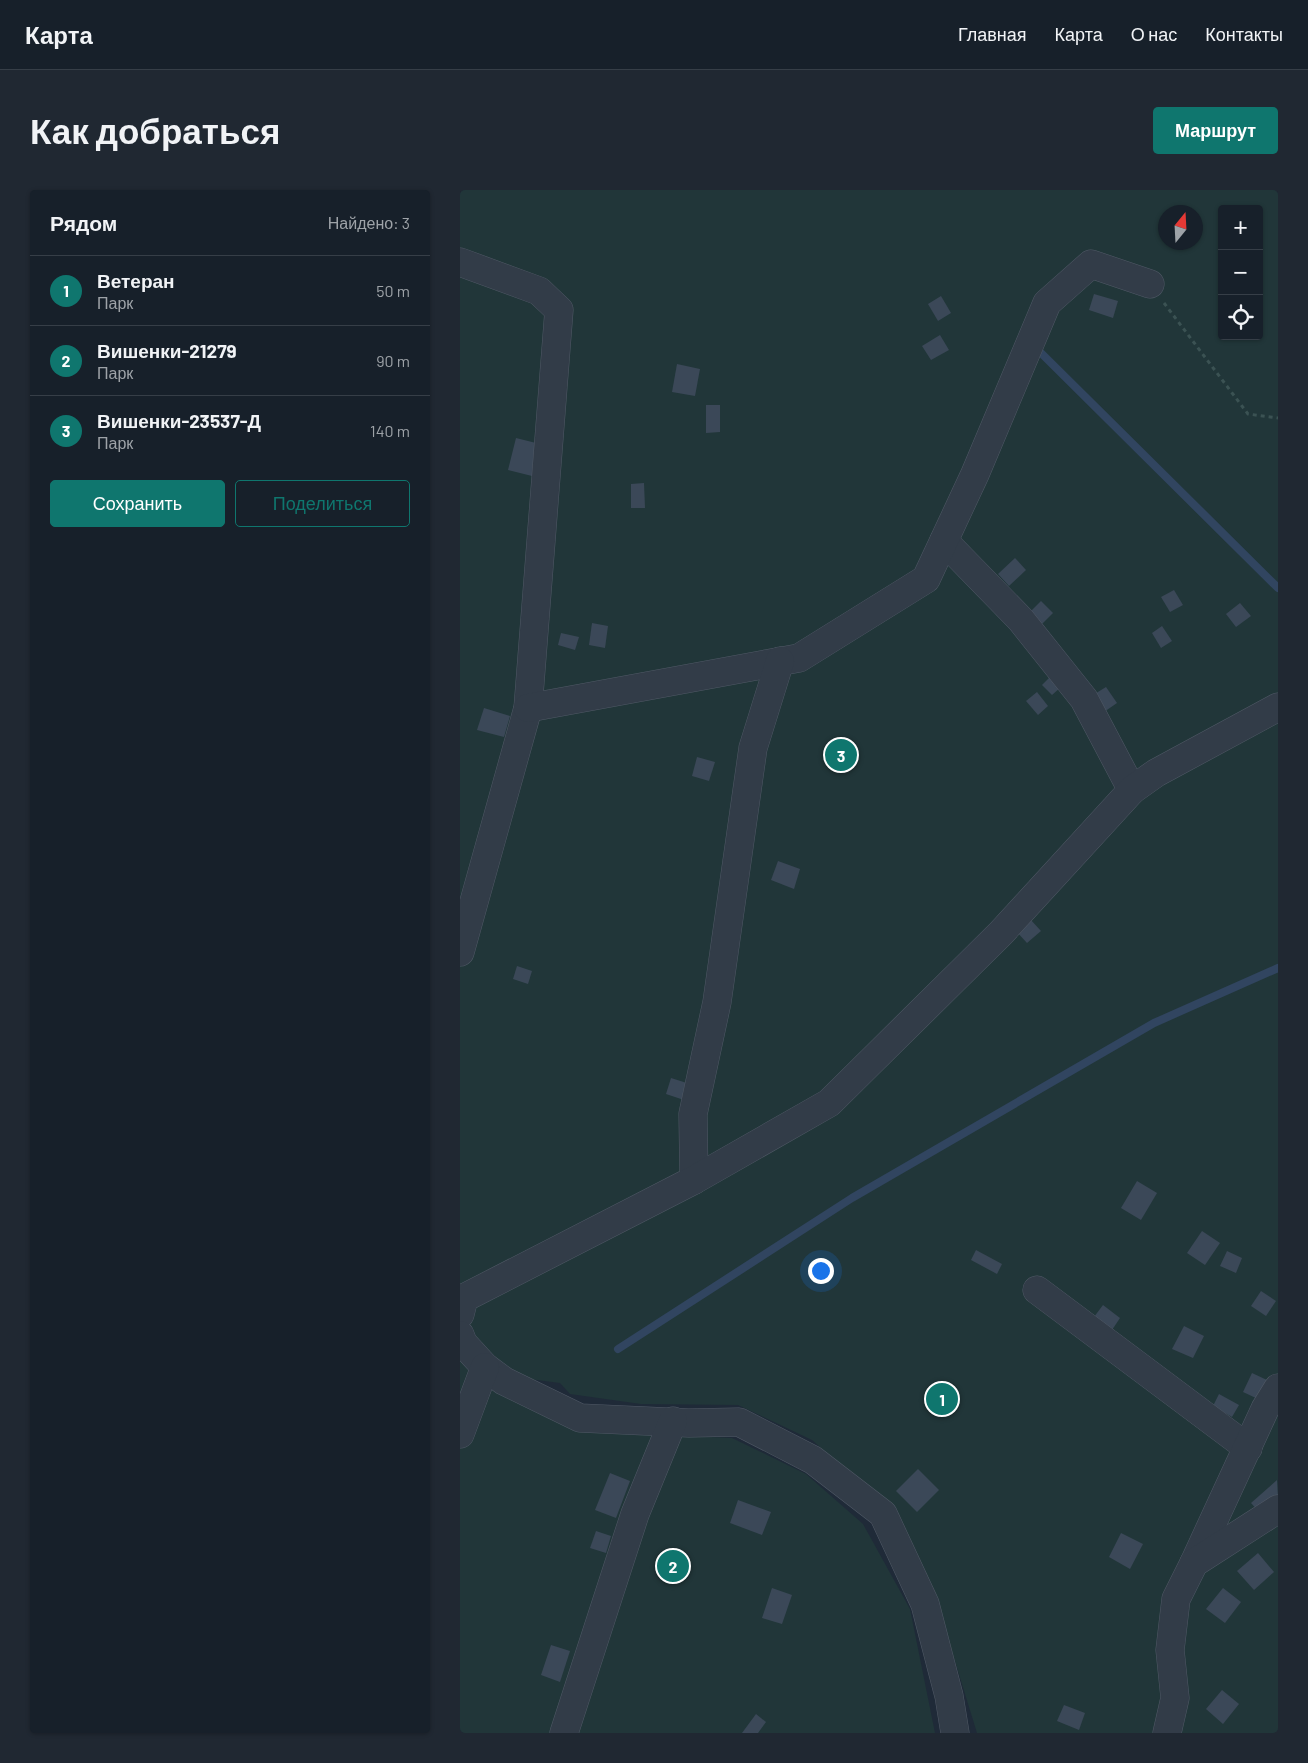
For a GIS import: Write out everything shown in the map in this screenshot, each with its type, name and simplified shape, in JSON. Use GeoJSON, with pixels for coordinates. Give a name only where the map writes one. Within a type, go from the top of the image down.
{"type":"FeatureCollection","features":[{"type":"Feature","properties":{"kind":"street"},"geometry":{"type":"LineString","coordinates":[[460,262],[539,291],[559,310],[528,708],[460,952]]}},
{"type":"Feature","properties":{"kind":"street"},"geometry":{"type":"LineString","coordinates":[[528,708],[799,658],[926,579],[975,474],[1047,303],[1091,264],[1150,284]]}},
{"type":"Feature","properties":{"kind":"street"},"geometry":{"type":"LineString","coordinates":[[944,541],[1020,620],[1084,699],[1132,790]]}},
{"type":"Feature","properties":{"kind":"street"},"geometry":{"type":"LineString","coordinates":[[694,1180],[694,1114],[716,1002],[753,748],[780,662]]}},
{"type":"Feature","properties":{"kind":"street"},"geometry":{"type":"LineString","coordinates":[[461,1302],[694,1180],[829,1103],[1001,932],[1132,790],[1156,773],[1278,708]]}},
{"type":"Feature","properties":{"kind":"street"},"geometry":{"type":"LineString","coordinates":[[1037,1290],[1248,1448]]}},
{"type":"Feature","properties":{"kind":"street"},"geometry":{"type":"LineString","coordinates":[[460,1336],[463,1343],[485,1367],[504,1381],[580,1418],[689,1423],[739,1422],[813,1460],[883,1514],[925,1604],[948,1696],[955,1733]]}},
{"type":"Feature","properties":{"kind":"street"},"geometry":{"type":"LineString","coordinates":[[460,1434],[485,1367]]}},
{"type":"Feature","properties":{"kind":"street"},"geometry":{"type":"LineString","coordinates":[[1167,1733],[1175,1698],[1170,1650],[1176,1599],[1265,1409],[1278,1388]]}},
{"type":"Feature","properties":{"kind":"street"},"geometry":{"type":"LineString","coordinates":[[564,1733],[635,1514],[673,1421]]}},
{"type":"Feature","properties":{"kind":"street"},"geometry":{"type":"LineString","coordinates":[[1194,1563],[1278,1509]]}},
{"type":"Feature","properties":{"kind":"path"},"geometry":{"type":"LineString","coordinates":[[1150,284],[1248,414],[1278,418]]}},
{"type":"Feature","properties":{"kind":"green space"},"geometry":{"type":"Polygon","coordinates":[[[460,190],[1278,190],[1278,1733],[977,1733],[934,1593],[892,1511],[812,1440],[738,1405],[641,1404],[570,1394],[560,1383],[507,1376],[460,1320],[460,190]]]}},
{"type":"Feature","properties":{"kind":"green space"},"geometry":{"type":"Polygon","coordinates":[[[460,1354],[575,1430],[732,1438],[806,1474],[863,1524],[910,1609],[935,1733],[460,1733],[460,1354]]]}},
{"type":"Feature","properties":{"kind":"building"},"geometry":{"type":"Polygon","coordinates":[[[1094,294],[1118,301],[1113,318],[1089,310],[1094,294]]]}},
{"type":"Feature","properties":{"kind":"building"},"geometry":{"type":"Polygon","coordinates":[[[941,296],[951,313],[938,321],[928,304],[941,296]]]}},
{"type":"Feature","properties":{"kind":"building"},"geometry":{"type":"Polygon","coordinates":[[[940,335],[949,350],[931,360],[922,346],[940,335]]]}},
{"type":"Feature","properties":{"kind":"building"},"geometry":{"type":"Polygon","coordinates":[[[677,364],[700,369],[695,396],[672,392],[677,364]]]}},
{"type":"Feature","properties":{"kind":"building"},"geometry":{"type":"Polygon","coordinates":[[[706,405],[720,405],[720,432],[706,433],[706,405]]]}},
{"type":"Feature","properties":{"kind":"building"},"geometry":{"type":"Polygon","coordinates":[[[516,438],[540,444],[532,476],[508,470],[516,438]]]}},
{"type":"Feature","properties":{"kind":"building"},"geometry":{"type":"Polygon","coordinates":[[[644,483],[645,508],[631,508],[631,484],[644,483]]]}},
{"type":"Feature","properties":{"kind":"building"},"geometry":{"type":"Polygon","coordinates":[[[1015,558],[1026,570],[1009,586],[998,574],[1015,558]]]}},
{"type":"Feature","properties":{"kind":"building"},"geometry":{"type":"Polygon","coordinates":[[[1174,590],[1183,605],[1170,612],[1161,597],[1174,590]]]}},
{"type":"Feature","properties":{"kind":"building"},"geometry":{"type":"Polygon","coordinates":[[[1041,601],[1053,613],[1040,626],[1028,614],[1041,601]]]}},
{"type":"Feature","properties":{"kind":"building"},"geometry":{"type":"Polygon","coordinates":[[[1240,603],[1251,616],[1236,627],[1226,614],[1240,603]]]}},
{"type":"Feature","properties":{"kind":"building"},"geometry":{"type":"Polygon","coordinates":[[[592,623],[608,626],[605,648],[589,645],[592,623]]]}},
{"type":"Feature","properties":{"kind":"building"},"geometry":{"type":"Polygon","coordinates":[[[1162,626],[1172,641],[1161,648],[1152,633],[1162,626]]]}},
{"type":"Feature","properties":{"kind":"building"},"geometry":{"type":"Polygon","coordinates":[[[561,633],[579,637],[575,650],[558,645],[561,633]]]}},
{"type":"Feature","properties":{"kind":"building"},"geometry":{"type":"Polygon","coordinates":[[[1051,676],[1061,687],[1052,695],[1042,685],[1051,676]]]}},
{"type":"Feature","properties":{"kind":"building"},"geometry":{"type":"Polygon","coordinates":[[[1106,687],[1117,703],[1104,712],[1093,695],[1106,687]]]}},
{"type":"Feature","properties":{"kind":"building"},"geometry":{"type":"Polygon","coordinates":[[[1037,692],[1048,706],[1038,715],[1026,701],[1037,692]]]}},
{"type":"Feature","properties":{"kind":"building"},"geometry":{"type":"Polygon","coordinates":[[[484,708],[510,716],[504,737],[477,730],[484,708]]]}},
{"type":"Feature","properties":{"kind":"building"},"geometry":{"type":"Polygon","coordinates":[[[697,757],[715,762],[709,781],[692,776],[697,757]]]}},
{"type":"Feature","properties":{"kind":"building"},"geometry":{"type":"Polygon","coordinates":[[[778,861],[800,869],[794,889],[771,880],[778,861]]]}},
{"type":"Feature","properties":{"kind":"building"},"geometry":{"type":"Polygon","coordinates":[[[1030,919],[1041,931],[1027,943],[1016,931],[1030,919]]]}},
{"type":"Feature","properties":{"kind":"building"},"geometry":{"type":"Polygon","coordinates":[[[517,966],[532,971],[528,984],[513,979],[517,966]]]}},
{"type":"Feature","properties":{"kind":"building"},"geometry":{"type":"Polygon","coordinates":[[[671,1078],[690,1084],[684,1100],[666,1094],[671,1078]]]}},
{"type":"Feature","properties":{"kind":"building"},"geometry":{"type":"Polygon","coordinates":[[[1137,1181],[1157,1193],[1141,1220],[1121,1208],[1137,1181]]]}},
{"type":"Feature","properties":{"kind":"building"},"geometry":{"type":"Polygon","coordinates":[[[1202,1231],[1220,1243],[1205,1265],[1187,1253],[1202,1231]]]}},
{"type":"Feature","properties":{"kind":"building"},"geometry":{"type":"Polygon","coordinates":[[[976,1250],[1002,1264],[997,1274],[971,1260],[976,1250]]]}},
{"type":"Feature","properties":{"kind":"building"},"geometry":{"type":"Polygon","coordinates":[[[1227,1251],[1242,1258],[1236,1273],[1220,1266],[1227,1251]]]}},
{"type":"Feature","properties":{"kind":"building"},"geometry":{"type":"Polygon","coordinates":[[[1261,1291],[1276,1301],[1266,1316],[1251,1306],[1261,1291]]]}},
{"type":"Feature","properties":{"kind":"building"},"geometry":{"type":"Polygon","coordinates":[[[1103,1305],[1120,1318],[1112,1330],[1094,1317],[1103,1305]]]}},
{"type":"Feature","properties":{"kind":"building"},"geometry":{"type":"Polygon","coordinates":[[[1184,1326],[1204,1336],[1193,1358],[1172,1349],[1184,1326]]]}},
{"type":"Feature","properties":{"kind":"building"},"geometry":{"type":"Polygon","coordinates":[[[1252,1373],[1267,1380],[1258,1399],[1243,1392],[1252,1373]]]}},
{"type":"Feature","properties":{"kind":"building"},"geometry":{"type":"Polygon","coordinates":[[[1219,1394],[1239,1405],[1232,1417],[1213,1406],[1219,1394]]]}},
{"type":"Feature","properties":{"kind":"building"},"geometry":{"type":"Polygon","coordinates":[[[918,1469],[939,1490],[917,1512],[896,1491],[918,1469]]]}},
{"type":"Feature","properties":{"kind":"building"},"geometry":{"type":"Polygon","coordinates":[[[610,1473],[630,1481],[616,1518],[595,1510],[610,1473]]]}},
{"type":"Feature","properties":{"kind":"building"},"geometry":{"type":"Polygon","coordinates":[[[1277,1480],[1278,1497],[1260,1513],[1251,1503],[1277,1480]]]}},
{"type":"Feature","properties":{"kind":"building"},"geometry":{"type":"Polygon","coordinates":[[[738,1500],[771,1512],[762,1535],[730,1523],[738,1500]]]}},
{"type":"Feature","properties":{"kind":"building"},"geometry":{"type":"Polygon","coordinates":[[[596,1531],[611,1536],[606,1553],[590,1548],[596,1531]]]}},
{"type":"Feature","properties":{"kind":"building"},"geometry":{"type":"Polygon","coordinates":[[[1121,1533],[1143,1544],[1130,1569],[1109,1557],[1121,1533]]]}},
{"type":"Feature","properties":{"kind":"building"},"geometry":{"type":"Polygon","coordinates":[[[1258,1553],[1274,1572],[1254,1590],[1237,1571],[1258,1553]]]}},
{"type":"Feature","properties":{"kind":"building"},"geometry":{"type":"Polygon","coordinates":[[[772,1588],[792,1595],[782,1624],[762,1618],[772,1588]]]}},
{"type":"Feature","properties":{"kind":"building"},"geometry":{"type":"Polygon","coordinates":[[[1223,1588],[1241,1602],[1225,1623],[1206,1609],[1223,1588]]]}},
{"type":"Feature","properties":{"kind":"building"},"geometry":{"type":"Polygon","coordinates":[[[551,1645],[570,1651],[560,1682],[541,1675],[551,1645]]]}},
{"type":"Feature","properties":{"kind":"building"},"geometry":{"type":"Polygon","coordinates":[[[1222,1690],[1239,1704],[1223,1724],[1206,1709],[1222,1690]]]}},
{"type":"Feature","properties":{"kind":"building"},"geometry":{"type":"Polygon","coordinates":[[[1064,1705],[1085,1713],[1079,1730],[1057,1721],[1064,1705]]]}},
{"type":"Feature","properties":{"kind":"building"},"geometry":{"type":"Polygon","coordinates":[[[756,1714],[766,1722],[758,1733],[742,1733],[756,1714]]]}},
{"type":"Feature","properties":{"kind":"waterway"},"geometry":{"type":"LineString","coordinates":[[1035,347],[1278,588]]}},
{"type":"Feature","properties":{"kind":"waterway"},"geometry":{"type":"LineString","coordinates":[[618,1349],[852,1198],[1154,1023],[1278,968]]}},
{"type":"Feature","properties":{"kind":"place","name":"Вишенки-23537-Д"},"geometry":{"type":"Point","coordinates":[841,755]}},
{"type":"Feature","properties":{"kind":"place","name":"Ветеран"},"geometry":{"type":"Point","coordinates":[942,1399]}},
{"type":"Feature","properties":{"kind":"place","name":"Вишенки-21279"},"geometry":{"type":"Point","coordinates":[673,1566]}}]}
